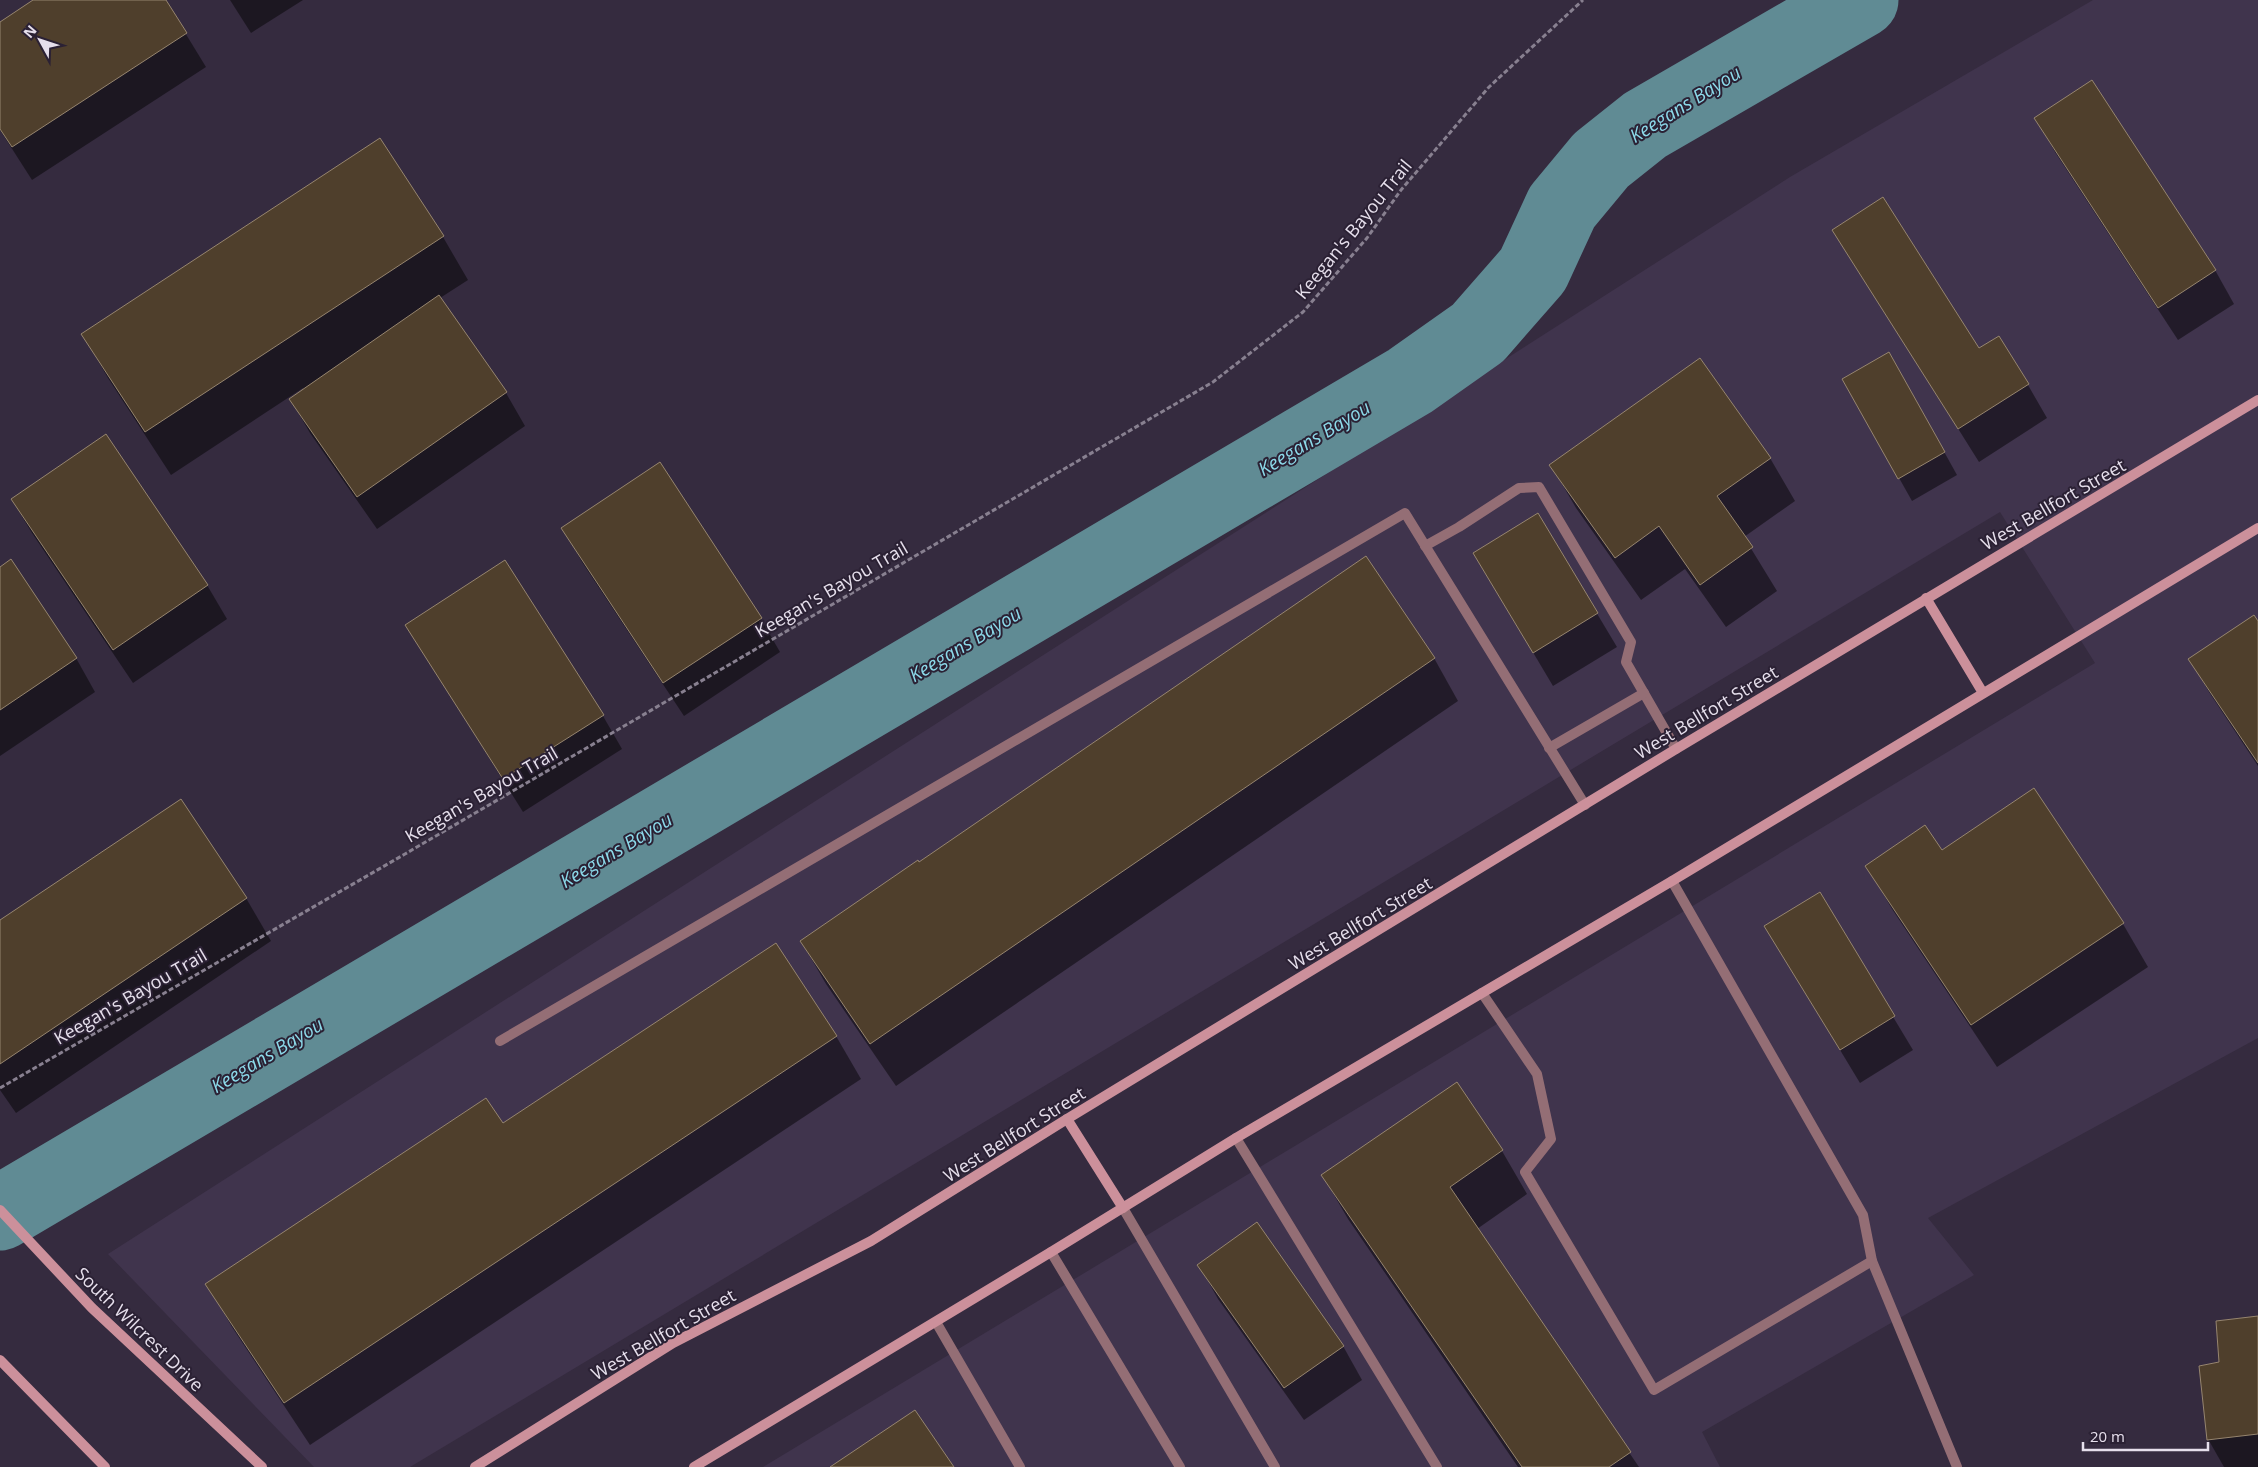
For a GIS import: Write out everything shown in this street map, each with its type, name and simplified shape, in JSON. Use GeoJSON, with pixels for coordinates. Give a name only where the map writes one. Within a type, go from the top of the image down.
{"type":"FeatureCollection","features":[{"type":"Feature","properties":{"kind":"main road","name":"West Bellfort Street"},"geometry":{"type":"LineString","coordinates":[[476,1467],[673,1343],[872,1241],[1067,1119],[1676,749],[1926,598],[2178,450],[2258,400]]}},
{"type":"Feature","properties":{"kind":"main road"},"geometry":{"type":"LineString","coordinates":[[694,1467],[936,1322],[1236,1138],[1672,881],[2258,528]]}},
{"type":"Feature","properties":{"kind":"main road"},"geometry":{"type":"LineString","coordinates":[[1926,598],[1983,693]]}},
{"type":"Feature","properties":{"kind":"main road"},"geometry":{"type":"LineString","coordinates":[[1067,1119],[1123,1208]]}},
{"type":"Feature","properties":{"kind":"main road","name":"South Wilcrest Drive"},"geometry":{"type":"LineString","coordinates":[[0,1210],[92,1308],[262,1467]]}},
{"type":"Feature","properties":{"kind":"main road"},"geometry":{"type":"LineString","coordinates":[[0,1360],[105,1467]]}},
{"type":"Feature","properties":{"kind":"lane"},"geometry":{"type":"LineString","coordinates":[[1425,546],[1459,527],[1519,488],[1539,487],[1631,642],[1626,662],[1676,749]]}},
{"type":"Feature","properties":{"kind":"lane"},"geometry":{"type":"LineString","coordinates":[[500,1041],[1405,513],[1585,805]]}},
{"type":"Feature","properties":{"kind":"lane"},"geometry":{"type":"LineString","coordinates":[[1549,748],[1644,693]]}},
{"type":"Feature","properties":{"kind":"lane"},"geometry":{"type":"LineString","coordinates":[[1672,881],[1864,1215],[1872,1261],[1957,1467]]}},
{"type":"Feature","properties":{"kind":"lane"},"geometry":{"type":"LineString","coordinates":[[1482,993],[1538,1074],[1551,1139],[1525,1172],[1654,1390],[1872,1261]]}},
{"type":"Feature","properties":{"kind":"lane"},"geometry":{"type":"LineString","coordinates":[[1236,1138],[1437,1467]]}},
{"type":"Feature","properties":{"kind":"lane"},"geometry":{"type":"LineString","coordinates":[[1123,1208],[1275,1467]]}},
{"type":"Feature","properties":{"kind":"lane"},"geometry":{"type":"LineString","coordinates":[[1051,1252],[1180,1467]]}},
{"type":"Feature","properties":{"kind":"lane"},"geometry":{"type":"LineString","coordinates":[[936,1322],[1020,1467]]}},
{"type":"Feature","properties":{"kind":"path","name":"Keegan's Bayou Trail"},"geometry":{"type":"LineString","coordinates":[[0,1088],[1213,382],[1303,312],[1367,238],[1400,190],[1489,88],[1583,0]]}},
{"type":"Feature","properties":{"kind":"shaded area"},"geometry":{"type":"Polygon","coordinates":[[[2093,0],[2258,0],[2258,1038],[1928,1218],[1974,1275],[1702,1432],[1720,1467],[763,1467],[2095,663],[2000,512],[410,1467],[314,1467],[108,1254],[1790,177],[2093,0]]]}},
{"type":"Feature","properties":{"kind":"building"},"geometry":{"type":"Polygon","coordinates":[[[33,0],[166,0],[187,33],[12,147],[0,129],[0,22],[33,0]]]}},
{"type":"Feature","properties":{"kind":"building"},"geometry":{"type":"Polygon","coordinates":[[[2092,80],[2216,270],[2158,308],[2034,118],[2092,80]]]}},
{"type":"Feature","properties":{"kind":"building"},"geometry":{"type":"Polygon","coordinates":[[[380,138],[444,236],[145,432],[81,334],[380,138]]]}},
{"type":"Feature","properties":{"kind":"building"},"geometry":{"type":"Polygon","coordinates":[[[1883,197],[1979,348],[1999,336],[2029,384],[1958,429],[1832,230],[1883,197]]]}},
{"type":"Feature","properties":{"kind":"building"},"geometry":{"type":"Polygon","coordinates":[[[439,295],[507,392],[357,497],[289,399],[439,295]]]}},
{"type":"Feature","properties":{"kind":"building"},"geometry":{"type":"Polygon","coordinates":[[[1889,352],[1945,452],[1898,479],[1842,379],[1889,352]]]}},
{"type":"Feature","properties":{"kind":"building"},"geometry":{"type":"Polygon","coordinates":[[[1700,358],[1771,458],[1717,496],[1753,547],[1700,585],[1659,526],[1615,558],[1549,465],[1700,358]]]}},
{"type":"Feature","properties":{"kind":"building"},"geometry":{"type":"Polygon","coordinates":[[[106,434],[208,585],[113,650],[11,499],[106,434]]]}},
{"type":"Feature","properties":{"kind":"building"},"geometry":{"type":"Polygon","coordinates":[[[660,462],[762,618],[663,683],[561,528],[660,462]]]}},
{"type":"Feature","properties":{"kind":"building"},"geometry":{"type":"Polygon","coordinates":[[[1538,513],[1598,613],[1533,653],[1473,553],[1538,513]]]}},
{"type":"Feature","properties":{"kind":"building"},"geometry":{"type":"Polygon","coordinates":[[[1366,556],[1435,658],[870,1044],[800,941],[918,860],[919,862],[1366,556]]]}},
{"type":"Feature","properties":{"kind":"building"},"geometry":{"type":"Polygon","coordinates":[[[11,559],[77,658],[0,710],[0,567],[11,559]]]}},
{"type":"Feature","properties":{"kind":"building"},"geometry":{"type":"Polygon","coordinates":[[[505,560],[604,715],[503,779],[405,625],[505,560]]]}},
{"type":"Feature","properties":{"kind":"building"},"geometry":{"type":"Polygon","coordinates":[[[2254,615],[2258,621],[2258,763],[2188,659],[2254,615]]]}},
{"type":"Feature","properties":{"kind":"building"},"geometry":{"type":"Polygon","coordinates":[[[2034,788],[2124,923],[1971,1025],[1865,866],[1925,825],[1942,850],[2034,788]]]}},
{"type":"Feature","properties":{"kind":"building"},"geometry":{"type":"Polygon","coordinates":[[[181,799],[247,898],[0,1064],[0,920],[181,799]]]}},
{"type":"Feature","properties":{"kind":"building"},"geometry":{"type":"Polygon","coordinates":[[[1820,892],[1895,1016],[1840,1050],[1764,926],[1820,892]]]}},
{"type":"Feature","properties":{"kind":"building"},"geometry":{"type":"Polygon","coordinates":[[[776,943],[837,1036],[284,1403],[205,1284],[486,1098],[503,1123],[776,943]]]}},
{"type":"Feature","properties":{"kind":"building"},"geometry":{"type":"Polygon","coordinates":[[[1457,1082],[1503,1150],[1450,1187],[1631,1452],[1609,1467],[1522,1467],[1321,1175],[1457,1082]]]}},
{"type":"Feature","properties":{"kind":"building"},"geometry":{"type":"Polygon","coordinates":[[[1257,1222],[1344,1346],[1284,1388],[1197,1265],[1257,1222]]]}},
{"type":"Feature","properties":{"kind":"building"},"geometry":{"type":"Polygon","coordinates":[[[2258,1316],[2258,1434],[2207,1440],[2199,1366],[2219,1362],[2216,1321],[2258,1316]]]}},
{"type":"Feature","properties":{"kind":"building"},"geometry":{"type":"Polygon","coordinates":[[[915,1410],[954,1467],[830,1467],[915,1410]]]}},
{"type":"Feature","properties":{"kind":"waterway","name":"Keegans Bayou"},"geometry":{"type":"LineString","coordinates":[[0,1213],[1410,381],[1478,333],[1533,270],[1562,207],[1601,160],[1645,125],[1861,0]]}}]}
